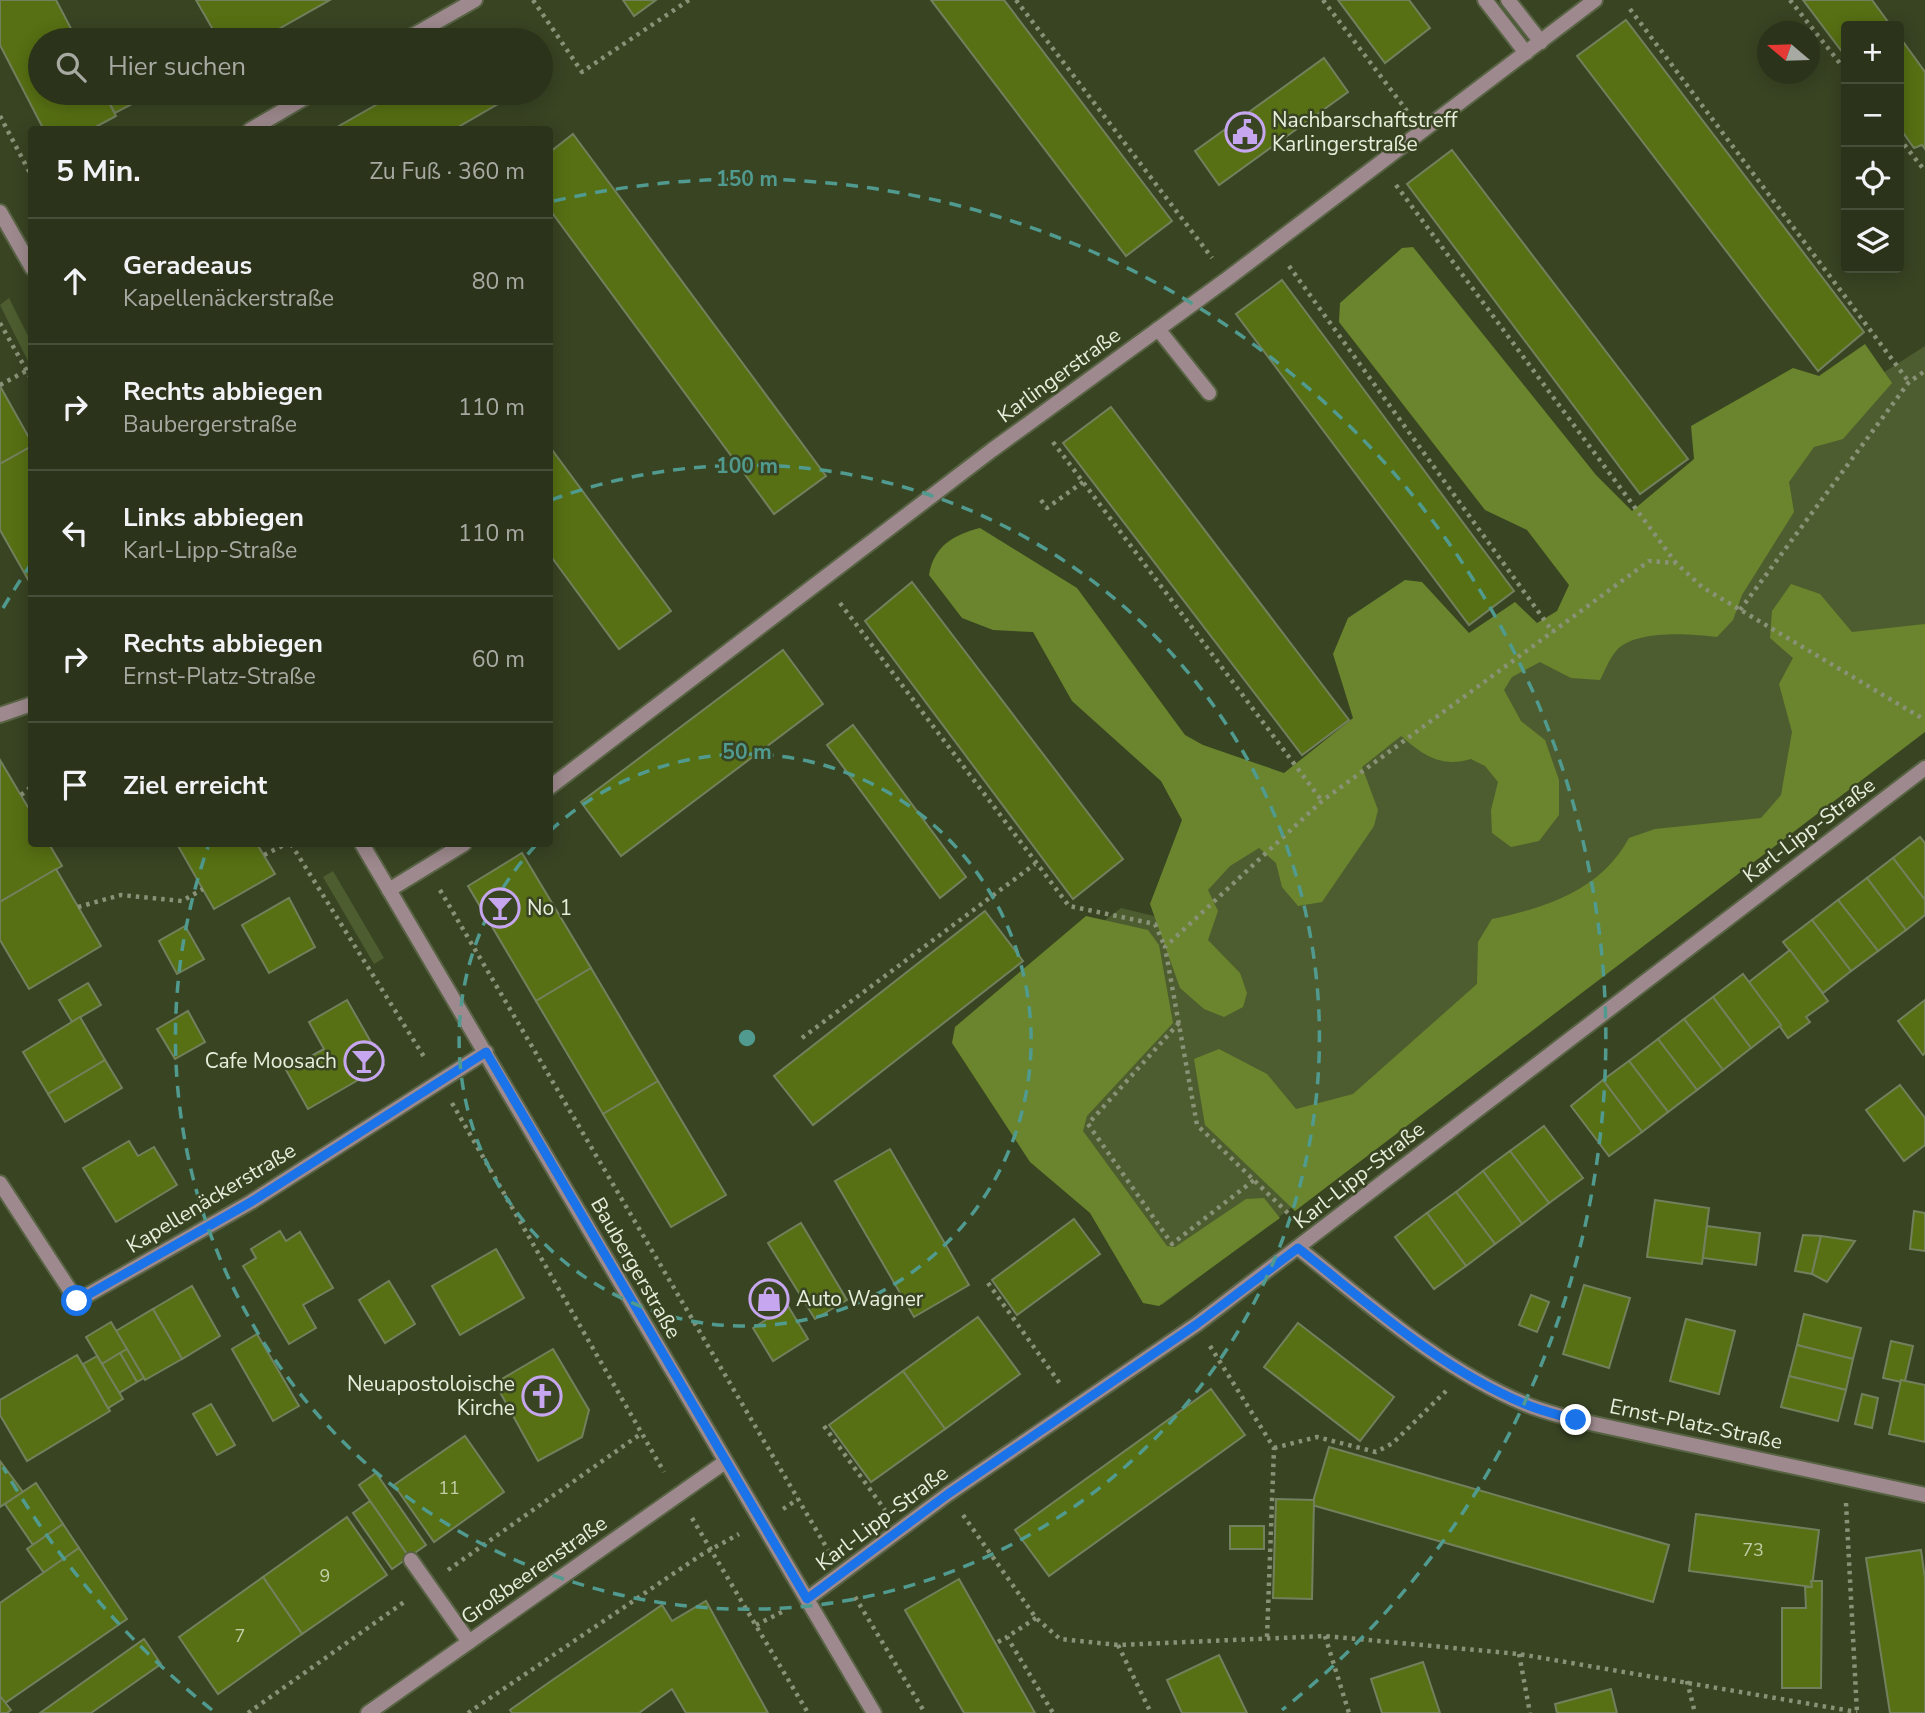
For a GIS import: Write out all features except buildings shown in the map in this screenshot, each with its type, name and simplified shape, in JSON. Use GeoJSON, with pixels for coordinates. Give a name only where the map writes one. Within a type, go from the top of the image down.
{"type":"FeatureCollection","features":[{"type":"Feature","properties":{"kind":"street"},"geometry":{"type":"LineString","coordinates":[[426,28],[474,0]]}},
{"type":"Feature","properties":{"kind":"street"},"geometry":{"type":"LineString","coordinates":[[1485,0],[1526,53]]}},
{"type":"Feature","properties":{"kind":"street"},"geometry":{"type":"LineString","coordinates":[[1508,0],[1541,41]]}},
{"type":"Feature","properties":{"kind":"street","name":"Karlingerstraße"},"geometry":{"type":"LineString","coordinates":[[553,786],[992,450],[1227,279],[1595,0]]}},
{"type":"Feature","properties":{"kind":"street"},"geometry":{"type":"LineString","coordinates":[[257,126],[293,105]]}},
{"type":"Feature","properties":{"kind":"street"},"geometry":{"type":"LineString","coordinates":[[0,212],[28,260]]}},
{"type":"Feature","properties":{"kind":"street"},"geometry":{"type":"LineString","coordinates":[[1158,329],[1209,393]]}},
{"type":"Feature","properties":{"kind":"street"},"geometry":{"type":"LineString","coordinates":[[0,715],[28,706]]}},
{"type":"Feature","properties":{"kind":"street","name":"Karl-Lipp-Straße"},"geometry":{"type":"LineString","coordinates":[[807,1599],[948,1494],[1197,1324],[1925,768]]}},
{"type":"Feature","properties":{"kind":"street","name":"Baubergerstraße"},"geometry":{"type":"LineString","coordinates":[[364,847],[874,1713]]}},
{"type":"Feature","properties":{"kind":"street"},"geometry":{"type":"LineString","coordinates":[[389,890],[459,847]]}},
{"type":"Feature","properties":{"kind":"street","name":"Kapellenäckerstraße"},"geometry":{"type":"LineString","coordinates":[[0,1182],[77,1301],[251,1202],[486,1052]]}},
{"type":"Feature","properties":{"kind":"street","name":"Ernst-Platz-Straße"},"geometry":{"type":"LineString","coordinates":[[1298,1248],[1424,1347],[1465,1373],[1525,1404],[1576,1420],[1925,1495]]}},
{"type":"Feature","properties":{"kind":"street","name":"Großbeerenstraße"},"geometry":{"type":"LineString","coordinates":[[368,1713],[725,1462]]}},
{"type":"Feature","properties":{"kind":"street"},"geometry":{"type":"LineString","coordinates":[[411,1560],[468,1642]]}},
{"type":"Feature","properties":{"kind":"path"},"geometry":{"type":"LineString","coordinates":[[533,0],[552,28]]}},
{"type":"Feature","properties":{"kind":"path"},"geometry":{"type":"LineString","coordinates":[[553,29],[582,72],[689,0]]}},
{"type":"Feature","properties":{"kind":"path"},"geometry":{"type":"LineString","coordinates":[[1016,0],[1227,279]]}},
{"type":"Feature","properties":{"kind":"path"},"geometry":{"type":"LineString","coordinates":[[1323,0],[1423,132]]}},
{"type":"Feature","properties":{"kind":"path"},"geometry":{"type":"LineString","coordinates":[[1790,0],[1841,65]]}},
{"type":"Feature","properties":{"kind":"path"},"geometry":{"type":"LineString","coordinates":[[1630,9],[1909,382]]}},
{"type":"Feature","properties":{"kind":"path"},"geometry":{"type":"LineString","coordinates":[[0,116],[28,169]]}},
{"type":"Feature","properties":{"kind":"path"},"geometry":{"type":"LineString","coordinates":[[1904,144],[1925,171]]}},
{"type":"Feature","properties":{"kind":"path"},"geometry":{"type":"LineString","coordinates":[[1396,185],[1676,563],[1702,587],[1925,720]]}},
{"type":"Feature","properties":{"kind":"path"},"geometry":{"type":"LineString","coordinates":[[1289,266],[1553,632]]}},
{"type":"Feature","properties":{"kind":"path"},"geometry":{"type":"LineString","coordinates":[[0,323],[28,374]]}},
{"type":"Feature","properties":{"kind":"path"},"geometry":{"type":"LineString","coordinates":[[0,385],[26,371]]}},
{"type":"Feature","properties":{"kind":"path"},"geometry":{"type":"LineString","coordinates":[[1740,610],[1909,382],[1925,371]]}},
{"type":"Feature","properties":{"kind":"path"},"geometry":{"type":"LineString","coordinates":[[1053,442],[1322,802]]}},
{"type":"Feature","properties":{"kind":"path"},"geometry":{"type":"LineString","coordinates":[[1041,500],[1047,508],[1083,482]]}},
{"type":"Feature","properties":{"kind":"path"},"geometry":{"type":"LineString","coordinates":[[1165,947],[1322,802],[1649,561],[1676,563]]}},
{"type":"Feature","properties":{"kind":"path"},"geometry":{"type":"LineString","coordinates":[[840,603],[1069,906],[1155,924],[1165,947],[1197,1125],[1313,1236]]}},
{"type":"Feature","properties":{"kind":"path"},"geometry":{"type":"LineString","coordinates":[[21,796],[28,790]]}},
{"type":"Feature","properties":{"kind":"path"},"geometry":{"type":"LineString","coordinates":[[264,855],[280,847]]}},
{"type":"Feature","properties":{"kind":"path"},"geometry":{"type":"LineString","coordinates":[[293,847],[439,1080],[677,1496],[713,1549],[808,1713]]}},
{"type":"Feature","properties":{"kind":"path"},"geometry":{"type":"LineString","coordinates":[[802,1038],[1035,864]]}},
{"type":"Feature","properties":{"kind":"path"},"geometry":{"type":"LineString","coordinates":[[426,867],[925,1713]]}},
{"type":"Feature","properties":{"kind":"path"},"geometry":{"type":"LineString","coordinates":[[78,907],[121,895],[182,901],[203,889]]}},
{"type":"Feature","properties":{"kind":"path"},"geometry":{"type":"LineString","coordinates":[[1179,1023],[1088,1124],[1172,1244],[1254,1180]]}},
{"type":"Feature","properties":{"kind":"path"},"geometry":{"type":"LineString","coordinates":[[988,1283],[1062,1386]]}},
{"type":"Feature","properties":{"kind":"path"},"geometry":{"type":"LineString","coordinates":[[1197,1324],[1274,1448],[1266,1637]]}},
{"type":"Feature","properties":{"kind":"path"},"geometry":{"type":"LineString","coordinates":[[1274,1448],[1317,1437],[1376,1451],[1393,1443],[1465,1373]]}},
{"type":"Feature","properties":{"kind":"path"},"geometry":{"type":"LineString","coordinates":[[824,1426],[887,1512]]}},
{"type":"Feature","properties":{"kind":"path"},"geometry":{"type":"LineString","coordinates":[[948,1494],[1036,1618],[1060,1639],[1118,1645],[1325,1636],[1519,1654],[1687,1681],[1857,1713],[1845,1478]]}},
{"type":"Feature","properties":{"kind":"path"},"geometry":{"type":"LineString","coordinates":[[468,1713],[713,1549]]}},
{"type":"Feature","properties":{"kind":"path"},"geometry":{"type":"LineString","coordinates":[[998,1642],[1036,1618]]}},
{"type":"Feature","properties":{"kind":"path"},"geometry":{"type":"LineString","coordinates":[[1325,1636],[1349,1713]]}},
{"type":"Feature","properties":{"kind":"path"},"geometry":{"type":"LineString","coordinates":[[1007,1637],[1053,1713]]}},
{"type":"Feature","properties":{"kind":"path"},"geometry":{"type":"LineString","coordinates":[[1118,1645],[1151,1713]]}},
{"type":"Feature","properties":{"kind":"path"},"geometry":{"type":"LineString","coordinates":[[1519,1654],[1530,1713]]}},
{"type":"Feature","properties":{"kind":"path"},"geometry":{"type":"LineString","coordinates":[[1687,1681],[1695,1713]]}},
{"type":"Feature","properties":{"kind":"green space"},"geometry":{"type":"Polygon","coordinates":[[[1413,247],[1596,475],[1632,511],[1694,459],[1691,426],[1793,368],[1819,376],[1865,344],[1892,383],[1843,439],[1814,447],[1789,482],[1794,512],[1742,595],[1733,620],[1717,637],[1664,635],[1636,639],[1616,651],[1600,680],[1571,678],[1540,662],[1512,677],[1504,690],[1521,721],[1545,740],[1559,780],[1559,815],[1539,841],[1511,847],[1492,833],[1491,810],[1498,782],[1485,766],[1471,759],[1441,761],[1417,749],[1401,736],[1362,767],[1378,810],[1374,826],[1322,902],[1298,906],[1282,887],[1276,863],[1259,848],[1230,866],[1208,890],[1218,911],[1208,940],[1240,973],[1247,993],[1243,1007],[1224,1017],[1204,1009],[1180,988],[1150,904],[1182,820],[1161,781],[1072,701],[1033,632],[993,630],[962,618],[929,575],[935,556],[946,543],[961,534],[980,528],[1077,588],[1185,735],[1203,745],[1284,773],[1353,718],[1333,654],[1348,618],[1405,580],[1422,582],[1469,633],[1515,602],[1537,623],[1557,611],[1569,585],[1527,530],[1485,510],[1339,322],[1340,303],[1402,248],[1413,247]]]}},
{"type":"Feature","properties":{"kind":"green space"},"geometry":{"type":"Polygon","coordinates":[[[9,298],[28,336],[28,361],[0,305],[9,298]]]}},
{"type":"Feature","properties":{"kind":"green space"},"geometry":{"type":"Polygon","coordinates":[[[1925,346],[1925,731],[1162,1305],[962,1030],[1121,908],[1154,916],[1886,371],[1925,346]]]}},
{"type":"Feature","properties":{"kind":"green space"},"geometry":{"type":"Polygon","coordinates":[[[1791,584],[1820,594],[1852,632],[1925,624],[1925,732],[1295,1211],[1205,1125],[1194,1059],[1219,1049],[1267,1074],[1296,1109],[1353,1094],[1477,984],[1478,942],[1492,919],[1552,902],[1587,884],[1617,856],[1629,838],[1655,829],[1761,818],[1781,795],[1792,732],[1779,684],[1793,658],[1770,638],[1772,611],[1791,584]]]}},
{"type":"Feature","properties":{"kind":"green space"},"geometry":{"type":"Polygon","coordinates":[[[333,871],[384,958],[374,964],[323,877],[333,871]]]}},
{"type":"Feature","properties":{"kind":"green space"},"geometry":{"type":"Polygon","coordinates":[[[1086,916],[1148,930],[1159,945],[1173,1023],[1087,1116],[1083,1131],[1167,1246],[1175,1247],[1246,1199],[1264,1198],[1280,1218],[1159,1306],[1143,1303],[1090,1213],[1030,1162],[952,1043],[955,1027],[1086,916]]]}},
{"type":"Feature","properties":{"kind":"place","name":"Nachbarschaftstreff Karlingerstraße"},"geometry":{"type":"Point","coordinates":[1245,132]}},
{"type":"Feature","properties":{"kind":"place","name":"No 1"},"geometry":{"type":"Point","coordinates":[500,908]}},
{"type":"Feature","properties":{"kind":"place","name":"Cafe Moosach"},"geometry":{"type":"Point","coordinates":[364,1061]}},
{"type":"Feature","properties":{"kind":"place","name":"Auto Wagner"},"geometry":{"type":"Point","coordinates":[769,1299]}},
{"type":"Feature","properties":{"kind":"place","name":"Neuapostoloische Kirche"},"geometry":{"type":"Point","coordinates":[542,1396]}},
{"type":"Feature","properties":{"kind":"route"},"geometry":{"type":"LineString","coordinates":[[77,1301],[251,1202],[486,1052],[807,1599],[948,1494],[1197,1324],[1298,1248],[1424,1347],[1465,1373],[1525,1404],[1576,1420]]}}]}
